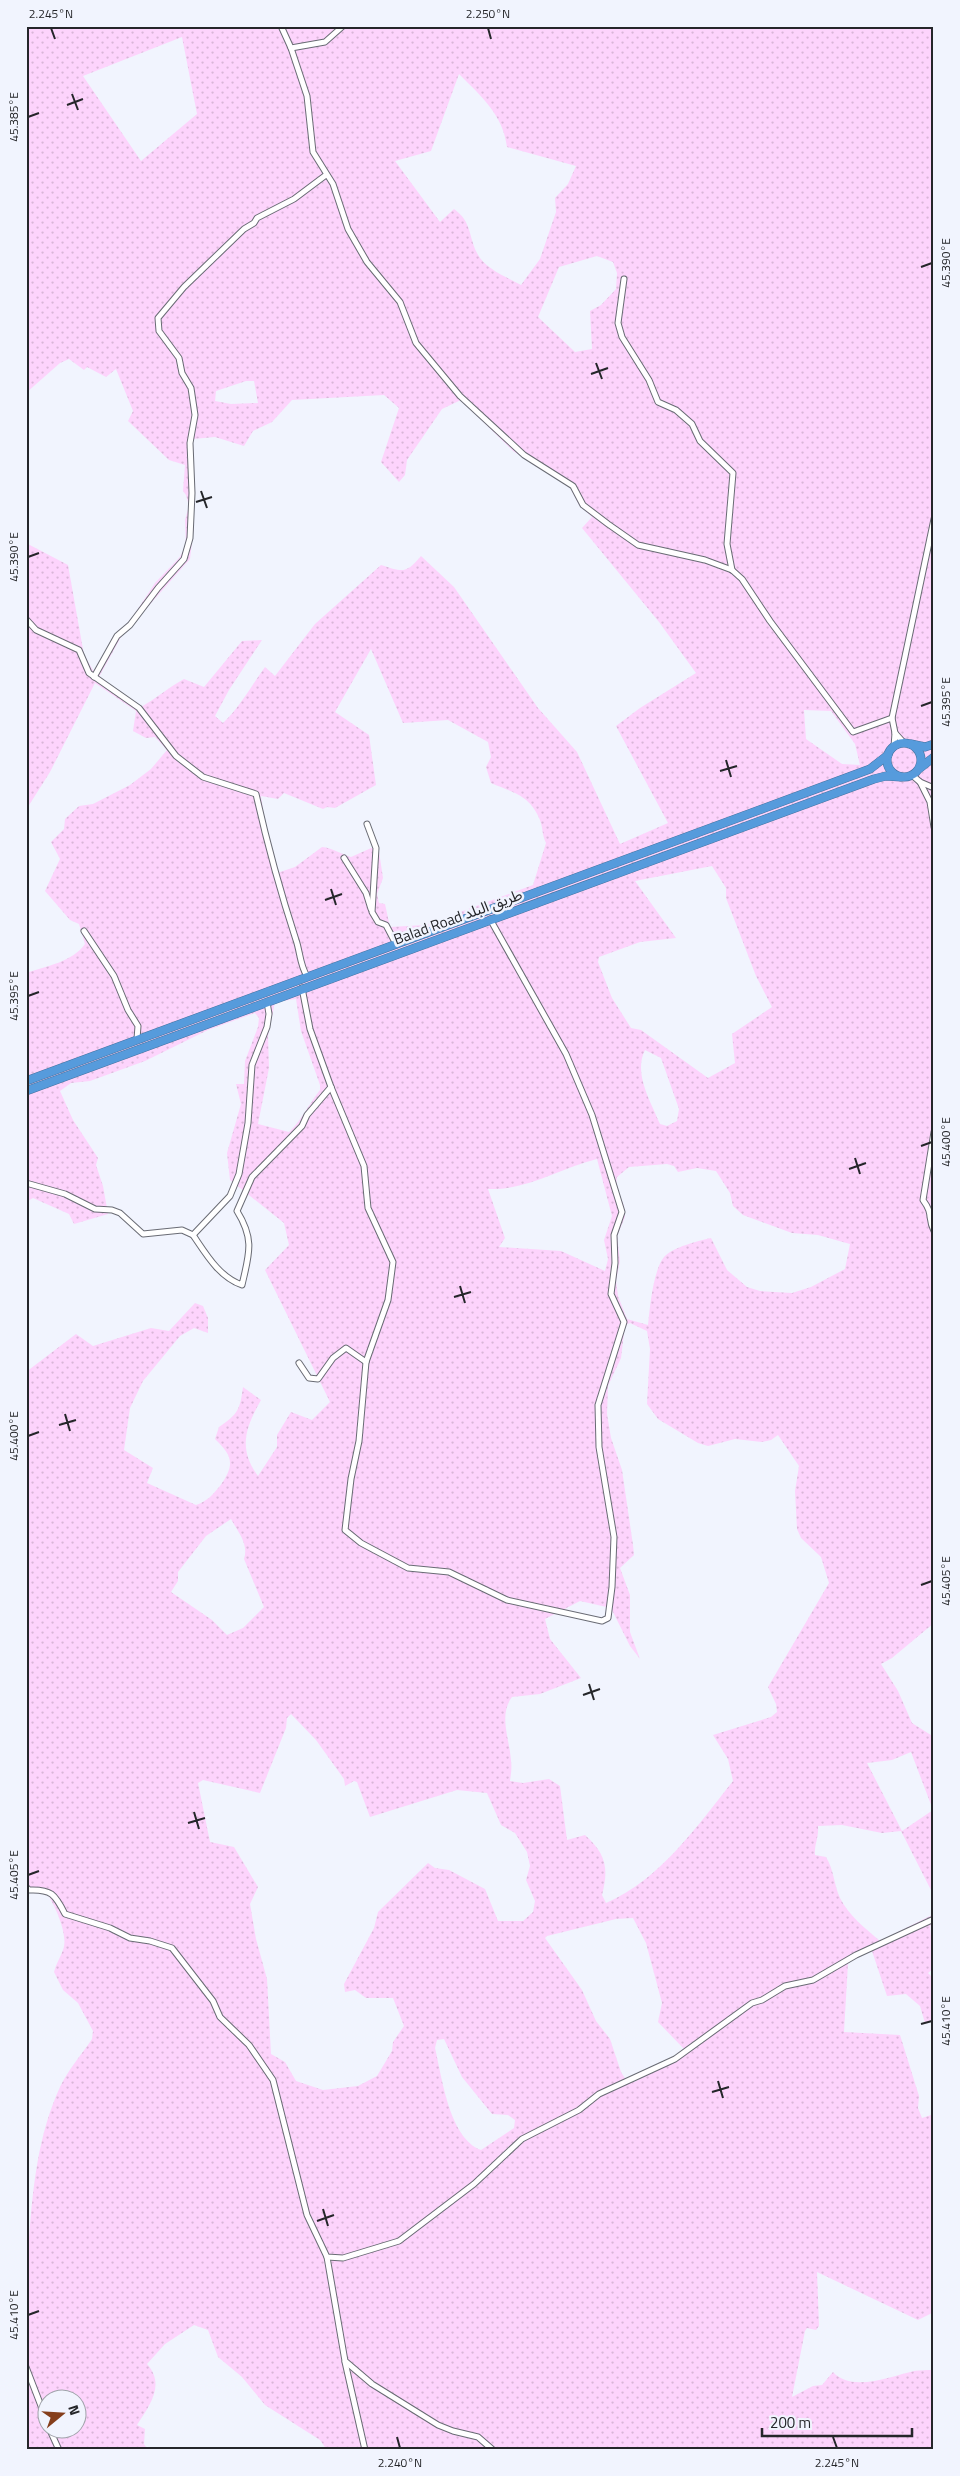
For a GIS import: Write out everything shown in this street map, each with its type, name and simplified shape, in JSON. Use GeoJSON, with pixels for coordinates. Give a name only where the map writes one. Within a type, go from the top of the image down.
{"type":"FeatureCollection","features":[{"type":"Feature","properties":{"kind":"highway"},"geometry":{"type":"LineString","coordinates":[[934,744],[925,746],[907,744],[894,747],[888,755],[888,765],[891,770],[901,777],[914,773],[934,756]]}},
{"type":"Feature","properties":{"kind":"highway"},"geometry":{"type":"LineString","coordinates":[[907,744],[920,755],[920,767],[914,773]]}},
{"type":"Feature","properties":{"kind":"highway","name":"Balad Road طريق البلد"},"geometry":{"type":"LineString","coordinates":[[26,1082],[137,1039],[870,769],[888,755]]}},
{"type":"Feature","properties":{"kind":"highway","name":"Balad Road طريق البلد"},"geometry":{"type":"LineString","coordinates":[[26,1091],[266,1001],[874,779],[886,776],[901,777]]}},
{"type":"Feature","properties":{"kind":"street"},"geometry":{"type":"LineString","coordinates":[[281,26],[291,48],[307,96],[312,152],[333,184],[348,229],[367,262],[400,302],[416,343],[460,396],[524,455],[573,486],[583,505],[638,545],[705,560],[732,570],[742,579],[770,621],[853,732],[892,718]]}},
{"type":"Feature","properties":{"kind":"street"},"geometry":{"type":"LineString","coordinates":[[291,48],[325,42],[343,26]]}},
{"type":"Feature","properties":{"kind":"street"},"geometry":{"type":"LineString","coordinates":[[94,677],[117,636],[130,624],[184,559],[190,538],[192,493],[190,443],[195,414],[191,388],[182,373],[179,358],[160,331],[158,318],[184,287],[244,230],[254,223],[257,218],[294,199],[326,175]]}},
{"type":"Feature","properties":{"kind":"street"},"geometry":{"type":"LineString","coordinates":[[624,279],[618,323],[624,343],[632,351],[649,380],[658,402],[676,410],[692,424],[700,441],[734,473],[726,544],[732,570]]}},
{"type":"Feature","properties":{"kind":"street"},"geometry":{"type":"LineString","coordinates":[[894,747],[895,733],[892,718],[934,519]]}},
{"type":"Feature","properties":{"kind":"street"},"geometry":{"type":"LineString","coordinates":[[26,619],[36,630],[78,650],[94,677],[139,708],[176,756],[203,778],[256,794],[274,873],[307,976]]}},
{"type":"Feature","properties":{"kind":"street"},"geometry":{"type":"LineString","coordinates":[[895,733],[907,744]]}},
{"type":"Feature","properties":{"kind":"street"},"geometry":{"type":"LineString","coordinates":[[914,773],[930,802],[934,827]]}},
{"type":"Feature","properties":{"kind":"street"},"geometry":{"type":"LineString","coordinates":[[920,782],[934,788]]}},
{"type":"Feature","properties":{"kind":"street"},"geometry":{"type":"LineString","coordinates":[[367,824],[376,848],[372,912]]}},
{"type":"Feature","properties":{"kind":"street"},"geometry":{"type":"LineString","coordinates":[[344,858],[366,893],[372,912],[378,922],[386,925],[396,944]]}},
{"type":"Feature","properties":{"kind":"street"},"geometry":{"type":"LineString","coordinates":[[302,988],[310,1028],[331,1086],[364,1166],[368,1208],[393,1262],[388,1300],[366,1362],[359,1441],[351,1479],[345,1530],[361,1543],[408,1568],[449,1572],[507,1600],[602,1621],[608,1618],[612,1587],[614,1537],[599,1447],[598,1405],[624,1322],[611,1294],[615,1263],[614,1235],[622,1212],[592,1115],[566,1054],[490,919]]}},
{"type":"Feature","properties":{"kind":"street"},"geometry":{"type":"LineString","coordinates":[[84,931],[93,943],[102,962],[114,976],[128,1010],[138,1026],[137,1039]]}},
{"type":"Feature","properties":{"kind":"street"},"geometry":{"type":"LineString","coordinates":[[193,1235],[230,1196],[239,1174],[246,1132],[252,1065],[267,1027],[269,1014],[266,1001]]}},
{"type":"Feature","properties":{"kind":"street"},"geometry":{"type":"LineString","coordinates":[[26,1183],[65,1194],[95,1209],[112,1210],[120,1213],[143,1234],[182,1230],[193,1235],[202,1251],[230,1281],[242,1284],[249,1250],[247,1228],[237,1212],[252,1177],[302,1126],[307,1115],[331,1086]]}},
{"type":"Feature","properties":{"kind":"street"},"geometry":{"type":"LineString","coordinates":[[934,1132],[923,1200],[931,1210],[931,1224],[934,1231]]}},
{"type":"Feature","properties":{"kind":"street"},"geometry":{"type":"LineString","coordinates":[[299,1362],[309,1378],[318,1379],[333,1358],[346,1348],[366,1362]]}},
{"type":"Feature","properties":{"kind":"street"},"geometry":{"type":"LineString","coordinates":[[26,1887],[28,1890],[43,1889],[57,1897],[65,1914],[110,1928],[130,1938],[150,1941],[172,1948],[213,2001],[220,2016],[249,2045],[273,2080],[307,2214],[327,2257],[345,2361],[365,2450]]}},
{"type":"Feature","properties":{"kind":"street"},"geometry":{"type":"LineString","coordinates":[[327,2257],[343,2258],[399,2241],[474,2184],[522,2139],[579,2110],[599,2094],[675,2059],[752,2002],[762,2000],[784,1986],[813,1980],[856,1954],[934,1919]]}},
{"type":"Feature","properties":{"kind":"street"},"geometry":{"type":"LineString","coordinates":[[345,2361],[372,2384],[438,2425],[478,2437],[493,2450]]}},
{"type":"Feature","properties":{"kind":"street"},"geometry":{"type":"LineString","coordinates":[[27,2370],[38,2398]]}},
{"type":"Feature","properties":{"kind":"street"},"geometry":{"type":"LineString","coordinates":[[54,2438],[59,2450]]}},
{"type":"Feature","properties":{"kind":"shaded area"},"geometry":{"type":"Polygon","coordinates":[[[26,26],[934,26],[934,1623],[892,1658],[881,1664],[898,1691],[912,1723],[934,1737],[934,1896],[901,1831],[882,1833],[842,1825],[818,1826],[815,1855],[826,1857],[831,1867],[840,1898],[858,1921],[880,1941],[934,1914],[934,1923],[930,1926],[934,1968],[928,1973],[934,1979],[934,2022],[931,2020],[925,2023],[920,2006],[906,1994],[887,1996],[872,1951],[848,1963],[844,2032],[900,2035],[919,2096],[918,2108],[922,2118],[934,2114],[934,2312],[918,2320],[817,2272],[819,2326],[816,2330],[807,2328],[805,2331],[792,2397],[813,2386],[822,2385],[833,2372],[841,2378],[861,2382],[884,2379],[914,2371],[934,2370],[934,2450],[327,2450],[320,2440],[265,2405],[242,2377],[218,2357],[208,2330],[194,2325],[165,2344],[147,2364],[153,2372],[155,2380],[154,2395],[137,2425],[145,2429],[144,2444],[148,2450],[26,2450],[26,2243],[29,2238],[32,2199],[38,2161],[46,2124],[60,2087],[92,2039],[93,2031],[78,2003],[63,1990],[54,1972],[63,1950],[64,1937],[54,1905],[47,1893],[26,1893],[26,1372],[76,1334],[93,1346],[151,1328],[169,1331],[195,1303],[203,1306],[208,1318],[208,1333],[194,1328],[180,1336],[143,1381],[130,1408],[124,1450],[153,1468],[147,1483],[196,1505],[204,1502],[212,1495],[225,1479],[228,1472],[230,1461],[221,1445],[215,1439],[219,1427],[237,1411],[243,1387],[261,1400],[251,1420],[246,1438],[248,1457],[258,1476],[277,1447],[277,1435],[291,1412],[312,1420],[330,1402],[265,1270],[289,1245],[284,1223],[230,1180],[227,1153],[241,1104],[236,1084],[244,1084],[245,1061],[258,1027],[259,1018],[255,1013],[208,1030],[145,1061],[90,1081],[71,1083],[60,1091],[73,1120],[98,1158],[96,1165],[103,1186],[108,1214],[74,1224],[69,1214],[33,1198],[26,1202],[26,973],[66,959],[80,950],[85,944],[79,924],[70,920],[45,891],[60,859],[51,842],[64,829],[65,819],[79,806],[93,804],[130,785],[151,769],[167,750],[155,737],[146,738],[133,731],[136,711],[95,683],[50,772],[26,810],[26,543],[68,565],[84,655],[94,672],[114,635],[130,621],[155,583],[179,558],[186,546],[185,520],[189,506],[183,491],[185,465],[169,460],[128,421],[133,411],[116,369],[106,377],[87,367],[84,370],[69,359],[60,363],[26,393],[26,26]],[[182,37],[83,76],[141,161],[197,114],[182,37]],[[459,74],[431,151],[395,161],[440,222],[454,209],[467,224],[480,258],[496,272],[521,285],[540,259],[556,212],[555,198],[568,184],[576,166],[507,147],[505,136],[496,116],[459,74]],[[597,256],[559,267],[538,317],[575,352],[592,349],[590,311],[601,305],[616,289],[617,273],[613,262],[597,256]],[[246,381],[216,391],[215,401],[231,404],[258,403],[254,381],[246,381]],[[384,395],[292,400],[272,422],[253,431],[244,446],[215,437],[193,439],[194,525],[190,559],[121,637],[99,677],[141,707],[184,679],[204,687],[242,641],[262,640],[229,690],[215,716],[223,723],[240,703],[265,667],[275,676],[315,624],[381,565],[404,570],[412,566],[421,556],[454,587],[538,708],[577,752],[620,844],[668,823],[616,726],[640,708],[696,673],[659,622],[582,528],[592,517],[579,505],[570,487],[513,451],[461,400],[442,409],[407,460],[405,475],[399,482],[381,462],[399,408],[384,395]],[[371,649],[335,712],[369,735],[376,785],[335,808],[327,807],[323,809],[284,793],[278,799],[261,796],[266,830],[277,873],[295,867],[322,847],[351,857],[378,845],[383,878],[377,894],[379,903],[385,904],[390,927],[425,925],[533,885],[546,843],[541,823],[536,812],[526,800],[491,783],[486,767],[491,757],[488,742],[448,720],[403,723],[371,649]],[[804,710],[806,739],[842,764],[860,765],[855,744],[831,711],[804,710]],[[712,866],[635,881],[676,938],[640,942],[599,957],[598,962],[612,998],[631,1028],[641,1030],[708,1078],[735,1063],[732,1034],[772,1007],[756,976],[726,898],[726,888],[712,866]],[[296,999],[275,1002],[268,1036],[269,1068],[258,1124],[289,1132],[297,1124],[320,1090],[320,1085],[301,1031],[296,999]],[[645,1050],[641,1068],[642,1078],[660,1124],[667,1126],[677,1121],[679,1109],[661,1058],[645,1050]],[[597,1159],[529,1183],[502,1189],[488,1189],[505,1238],[499,1247],[561,1251],[605,1271],[608,1259],[604,1240],[612,1216],[597,1159]],[[667,1164],[629,1167],[617,1177],[616,1186],[624,1206],[625,1217],[617,1236],[620,1261],[616,1280],[618,1296],[627,1319],[648,1325],[657,1271],[660,1263],[668,1253],[679,1247],[711,1238],[727,1270],[747,1287],[760,1291],[792,1293],[811,1287],[845,1269],[850,1244],[818,1235],[792,1233],[743,1215],[733,1206],[730,1193],[716,1171],[697,1168],[678,1172],[674,1166],[667,1164]],[[630,1323],[625,1325],[621,1358],[608,1386],[607,1414],[611,1438],[622,1470],[633,1545],[634,1555],[620,1568],[630,1595],[630,1632],[640,1659],[630,1646],[611,1608],[580,1601],[545,1619],[550,1639],[581,1678],[540,1694],[512,1697],[508,1704],[505,1720],[511,1763],[510,1781],[523,1783],[549,1779],[560,1786],[567,1840],[585,1835],[598,1849],[604,1862],[605,1877],[602,1895],[606,1903],[626,1893],[661,1866],[677,1850],[733,1781],[728,1759],[713,1735],[771,1717],[777,1712],[776,1704],[768,1687],[829,1583],[821,1557],[801,1538],[797,1529],[795,1491],[799,1466],[778,1435],[771,1440],[762,1442],[735,1439],[708,1446],[698,1443],[658,1419],[647,1404],[650,1349],[647,1331],[630,1323]],[[231,1519],[206,1536],[178,1572],[178,1581],[171,1592],[212,1620],[227,1635],[243,1628],[264,1607],[244,1559],[244,1543],[231,1519]],[[291,1714],[287,1718],[286,1728],[260,1793],[203,1780],[198,1783],[210,1842],[234,1847],[258,1887],[250,1904],[256,1939],[267,1979],[271,2054],[285,2062],[296,2081],[323,2090],[358,2086],[377,2076],[392,2051],[393,2042],[404,2026],[393,1998],[366,1998],[355,1990],[345,1992],[344,1984],[374,1928],[378,1912],[428,1863],[435,1868],[449,1870],[485,1889],[498,1921],[523,1921],[533,1912],[535,1901],[526,1880],[530,1866],[527,1852],[515,1833],[501,1825],[487,1793],[457,1790],[370,1817],[357,1782],[354,1781],[345,1786],[344,1779],[316,1740],[291,1714]],[[911,1752],[892,1760],[867,1763],[902,1831],[933,1810],[911,1752]],[[633,1918],[616,1919],[545,1938],[582,1990],[596,2021],[610,2039],[621,2072],[626,2080],[634,2082],[667,2065],[685,2050],[658,2022],[662,2003],[646,1943],[633,1918]],[[444,2039],[437,2040],[435,2048],[444,2090],[454,2120],[461,2133],[470,2143],[481,2150],[514,2128],[515,2120],[508,2115],[492,2114],[462,2077],[444,2039]]]}}]}
